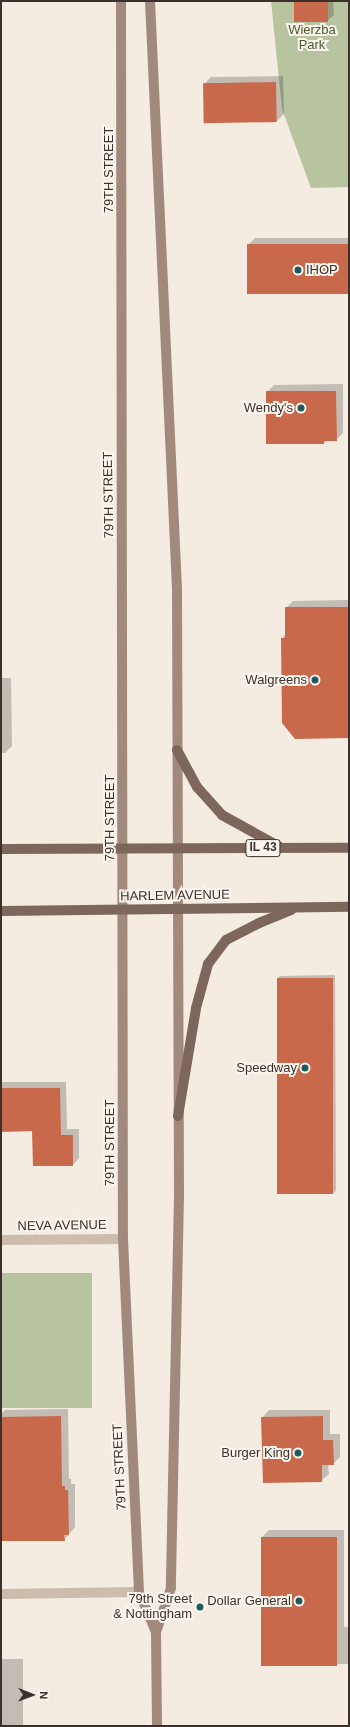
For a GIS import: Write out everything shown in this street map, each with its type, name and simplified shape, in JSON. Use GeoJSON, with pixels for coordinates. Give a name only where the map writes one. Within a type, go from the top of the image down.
{"type":"FeatureCollection","features":[{"type":"Feature","properties":{"kind":"main road","name":"79TH STREET"},"geometry":{"type":"LineString","coordinates":[[121,1],[123,1239],[139,1592],[156,1632]]}},
{"type":"Feature","properties":{"kind":"main road","name":"79TH STREET"},"geometry":{"type":"LineString","coordinates":[[150,1],[177,589],[178,848],[179,1236],[171,1588],[156,1632],[156,1726]]}},
{"type":"Feature","properties":{"kind":"main road"},"geometry":{"type":"LineString","coordinates":[[177,750],[197,787],[222,815],[282,848]]}},
{"type":"Feature","properties":{"kind":"main road","name":"IL 43"},"geometry":{"type":"LineString","coordinates":[[1,849],[349,848]]}},
{"type":"Feature","properties":{"kind":"main road","name":"HARLEM AVENUE"},"geometry":{"type":"LineString","coordinates":[[1,911],[349,906]]}},
{"type":"Feature","properties":{"kind":"main road"},"geometry":{"type":"LineString","coordinates":[[178,1116],[202,978],[211,959],[226,940],[238,933],[300,907]]}},
{"type":"Feature","properties":{"kind":"street","name":"NEVA AVENUE"},"geometry":{"type":"LineString","coordinates":[[1,1240],[123,1239]]}},
{"type":"Feature","properties":{"kind":"street"},"geometry":{"type":"LineString","coordinates":[[1,1594],[139,1592]]}},
{"type":"Feature","properties":{"kind":"green space","name":"Wierzba Park"},"geometry":{"type":"Polygon","coordinates":[[[271,1],[349,1],[349,187],[311,188],[282,109],[271,1]]]}},
{"type":"Feature","properties":{"kind":"green space"},"geometry":{"type":"Polygon","coordinates":[[[1,1273],[92,1273],[92,1408],[1,1408],[1,1273]]]}},
{"type":"Feature","properties":{"kind":"building"},"geometry":{"type":"Polygon","coordinates":[[[294,1],[328,1],[328,22],[294,22],[294,1]]]}},
{"type":"Feature","properties":{"kind":"building"},"geometry":{"type":"Polygon","coordinates":[[[276,82],[277,122],[204,123],[203,83],[276,82]]]}},
{"type":"Feature","properties":{"kind":"building","name":"IHOP"},"geometry":{"type":"Polygon","coordinates":[[[247,244],[349,244],[349,294],[247,294],[247,244]]]}},
{"type":"Feature","properties":{"kind":"building","name":"Wendy's"},"geometry":{"type":"Polygon","coordinates":[[[266,391],[336,391],[337,441],[324,441],[324,444],[266,444],[266,391]]]}},
{"type":"Feature","properties":{"kind":"building","name":"Walgreens"},"geometry":{"type":"Polygon","coordinates":[[[285,607],[349,607],[349,738],[295,739],[282,723],[281,638],[285,638],[285,607]]]}},
{"type":"Feature","properties":{"kind":"building","name":"Speedway"},"geometry":{"type":"Polygon","coordinates":[[[277,978],[333,978],[333,1194],[277,1194],[277,978]]]}},
{"type":"Feature","properties":{"kind":"building"},"geometry":{"type":"Polygon","coordinates":[[[1,1088],[60,1088],[61,1135],[73,1135],[73,1166],[33,1166],[32,1131],[1,1132],[1,1088]]]}},
{"type":"Feature","properties":{"kind":"building"},"geometry":{"type":"Polygon","coordinates":[[[61,1416],[62,1486],[65,1486],[65,1490],[68,1490],[69,1535],[64,1535],[65,1541],[1,1541],[1,1417],[61,1416]]]}},
{"type":"Feature","properties":{"kind":"building","name":"Burger King"},"geometry":{"type":"Polygon","coordinates":[[[323,1416],[323,1440],[333,1440],[334,1465],[322,1465],[322,1482],[263,1483],[261,1417],[323,1416]]]}},
{"type":"Feature","properties":{"kind":"building","name":"Dollar General"},"geometry":{"type":"Polygon","coordinates":[[[261,1537],[337,1537],[337,1666],[261,1666],[261,1537]]]}},
{"type":"Feature","properties":{"kind":"place","name":"IHOP"},"geometry":{"type":"Point","coordinates":[298,270]}},
{"type":"Feature","properties":{"kind":"place","name":"Wendy's"},"geometry":{"type":"Point","coordinates":[301,408]}},
{"type":"Feature","properties":{"kind":"place","name":"Walgreens"},"geometry":{"type":"Point","coordinates":[315,680]}},
{"type":"Feature","properties":{"kind":"place","name":"Speedway"},"geometry":{"type":"Point","coordinates":[305,1068]}},
{"type":"Feature","properties":{"kind":"place","name":"Burger King"},"geometry":{"type":"Point","coordinates":[298,1453]}},
{"type":"Feature","properties":{"kind":"place","name":"Dollar General"},"geometry":{"type":"Point","coordinates":[299,1601]}},
{"type":"Feature","properties":{"kind":"place","name":"79th Street & Nottingham"},"geometry":{"type":"Point","coordinates":[200,1607]}}]}
